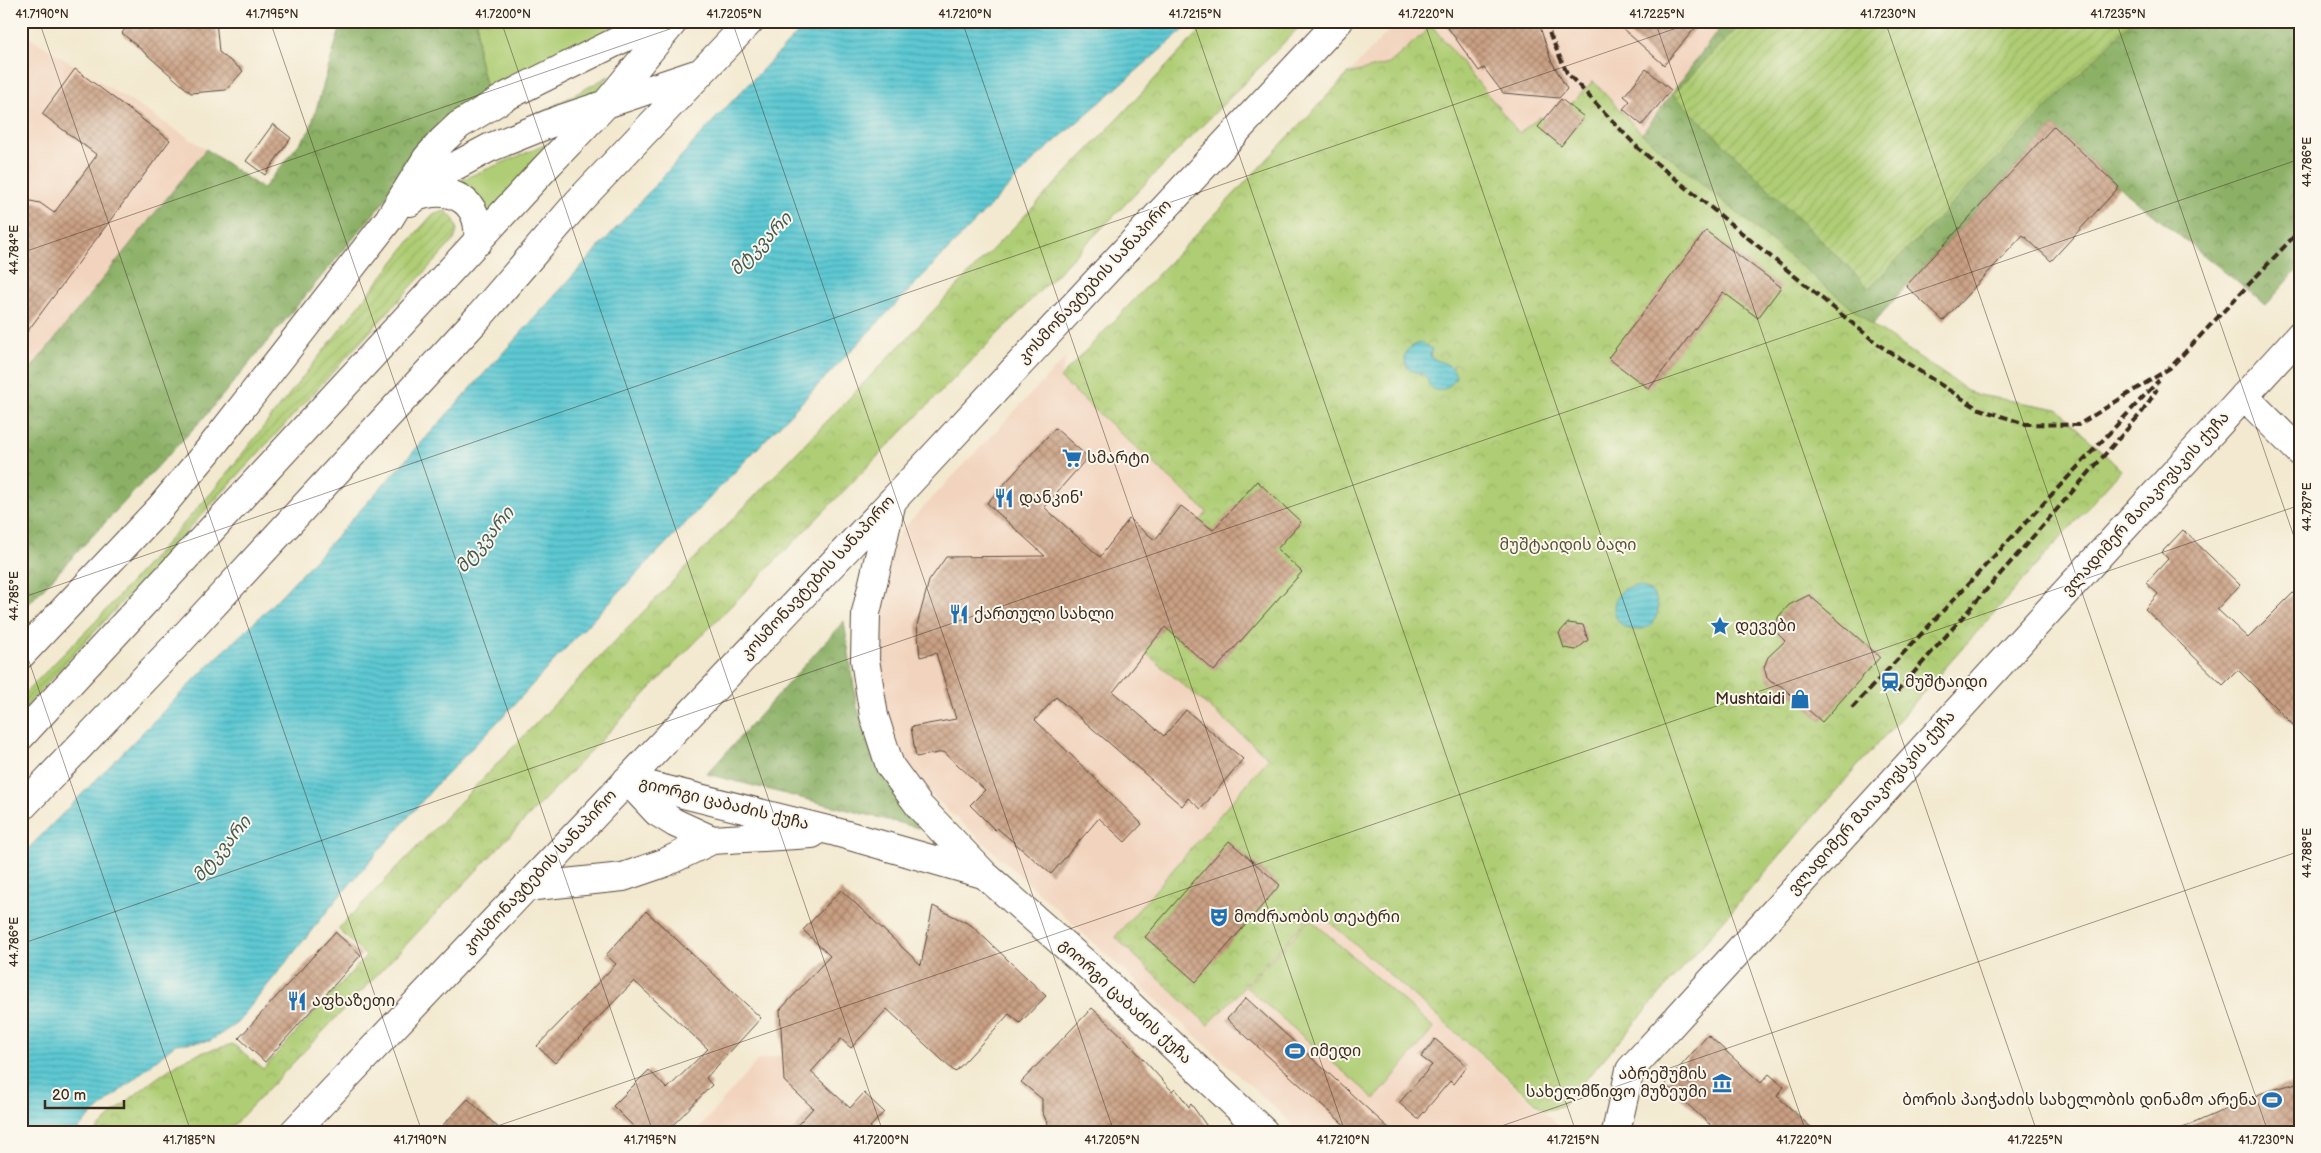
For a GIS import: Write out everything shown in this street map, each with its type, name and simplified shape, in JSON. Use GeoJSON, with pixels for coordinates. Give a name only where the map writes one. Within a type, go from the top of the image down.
{"type":"FeatureCollection","features":[{"type":"Feature","properties":{"kind":"main road"},"geometry":{"type":"LineString","coordinates":[[21,655],[161,507],[208,451],[390,219],[427,158],[459,125],[507,96],[658,21]]}},
{"type":"Feature","properties":{"kind":"main road"},"geometry":{"type":"LineString","coordinates":[[21,736],[606,105],[674,21]]}},
{"type":"Feature","properties":{"kind":"main road"},"geometry":{"type":"LineString","coordinates":[[21,808],[195,625],[471,325],[578,202],[750,21]]}},
{"type":"Feature","properties":{"kind":"main road","name":"კოსმონავტების სანაპირო"},"geometry":{"type":"LineString","coordinates":[[294,1132],[893,500],[1339,21]]}},
{"type":"Feature","properties":{"kind":"main road"},"geometry":{"type":"LineString","coordinates":[[390,219],[444,172],[461,161],[523,133],[700,72]]}},
{"type":"Feature","properties":{"kind":"main road"},"geometry":{"type":"LineString","coordinates":[[413,198],[427,193],[439,192],[461,198],[475,214],[479,223],[478,242]]}},
{"type":"Feature","properties":{"kind":"main road","name":"ვლადიმერ მაიაკოვსკის ქუჩა"},"geometry":{"type":"LineString","coordinates":[[1616,1132],[1630,1070],[2300,335]]}},
{"type":"Feature","properties":{"kind":"main road"},"geometry":{"type":"LineString","coordinates":[[2244,396],[2300,452]]}},
{"type":"Feature","properties":{"kind":"main road","name":"გიორგი ცაბაძის ქუჩა"},"geometry":{"type":"LineString","coordinates":[[893,500],[866,613],[864,660],[874,716],[890,766],[920,807],[984,875],[1094,971],[1264,1132]]}},
{"type":"Feature","properties":{"kind":"main road","name":"გიორგი ცაბაძის ქუჩა"},"geometry":{"type":"LineString","coordinates":[[627,780],[836,832],[984,875]]}},
{"type":"Feature","properties":{"kind":"main road","name":"გიორგი ცაბაძის ქუჩა"},"geometry":{"type":"LineString","coordinates":[[627,780],[658,812],[675,823],[712,840]]}},
{"type":"Feature","properties":{"kind":"main road"},"geometry":{"type":"LineString","coordinates":[[712,800],[700,808],[695,816],[695,826],[712,840]]}},
{"type":"Feature","properties":{"kind":"main road","name":"გიორგი ცაბაძის ქუჩა"},"geometry":{"type":"LineString","coordinates":[[526,887],[623,877],[664,863],[712,840],[836,832]]}},
{"type":"Feature","properties":{"kind":"shaded area"},"geometry":{"type":"Polygon","coordinates":[[[1398,21],[1725,21],[1642,134],[1593,81],[1553,123],[1540,117],[1519,134],[1432,26],[1389,64],[1348,74],[1398,21]]]}},
{"type":"Feature","properties":{"kind":"shaded area"},"geometry":{"type":"Polygon","coordinates":[[[26,35],[206,149],[21,381],[21,42],[26,35]]]}},
{"type":"Feature","properties":{"kind":"shaded area"},"geometry":{"type":"Polygon","coordinates":[[[1067,356],[1060,378],[1207,512],[1119,631],[1269,758],[1116,937],[1208,1025],[1316,910],[1566,1132],[1301,1132],[916,781],[880,704],[872,637],[879,588],[899,533],[1067,356]]]}},
{"type":"Feature","properties":{"kind":"shaded area"},"geometry":{"type":"Polygon","coordinates":[[[783,1055],[784,1081],[838,1132],[696,1132],[758,1060],[783,1055]]]}},
{"type":"Feature","properties":{"kind":"green space"},"geometry":{"type":"Polygon","coordinates":[[[346,21],[477,21],[478,55],[491,110],[421,157],[207,414],[21,612],[21,381],[206,149],[263,189],[310,130],[339,32],[346,21]]]}},
{"type":"Feature","properties":{"kind":"green space"},"geometry":{"type":"Polygon","coordinates":[[[477,21],[631,21],[491,110],[478,55],[477,21]]]}},
{"type":"Feature","properties":{"kind":"green space"},"geometry":{"type":"Polygon","coordinates":[[[1209,21],[1305,21],[668,670],[227,1132],[95,1132],[146,1086],[179,1063],[198,1054],[233,1044],[263,1069],[366,956],[338,929],[1092,146],[1209,21]]]}},
{"type":"Feature","properties":{"kind":"green space"},"geometry":{"type":"Polygon","coordinates":[[[1725,21],[2300,21],[2300,267],[2266,305],[2119,187],[2054,126],[1872,325],[1642,134],[1725,21]]]}},
{"type":"Feature","properties":{"kind":"green space"},"geometry":{"type":"Polygon","coordinates":[[[1744,21],[2132,21],[1869,288],[1673,94],[1744,21]]]}},
{"type":"Feature","properties":{"kind":"green space","name":"მუშტაიდის ბაღი"},"geometry":{"type":"Polygon","coordinates":[[[1432,26],[1519,133],[1540,117],[1553,123],[1593,81],[1642,134],[1872,325],[1973,394],[2058,409],[2121,470],[1840,786],[1562,1107],[1544,1110],[1316,910],[1208,1025],[1115,937],[1269,758],[1119,630],[1207,512],[1060,378],[1348,74],[1389,64],[1432,26]]]}},
{"type":"Feature","properties":{"kind":"green space"},"geometry":{"type":"Polygon","coordinates":[[[609,76],[588,101],[491,140],[609,76]]]}},
{"type":"Feature","properties":{"kind":"green space"},"geometry":{"type":"Polygon","coordinates":[[[569,135],[485,223],[444,187],[569,135]]]}},
{"type":"Feature","properties":{"kind":"green space"},"geometry":{"type":"Polygon","coordinates":[[[446,211],[457,227],[454,240],[21,712],[21,697],[97,620],[213,491],[417,232],[433,214],[446,211]]]}},
{"type":"Feature","properties":{"kind":"green space"},"geometry":{"type":"Polygon","coordinates":[[[844,621],[857,707],[876,760],[919,828],[707,774],[844,621]]]}},
{"type":"Feature","properties":{"kind":"green space"},"geometry":{"type":"Polygon","coordinates":[[[1310,919],[1434,1028],[1375,1099],[1246,987],[1310,919]]]}},
{"type":"Feature","properties":{"kind":"water","name":"მტკვარი"},"geometry":{"type":"Polygon","coordinates":[[[809,21],[1194,21],[1038,156],[575,638],[510,709],[436,785],[337,899],[237,1023],[210,1041],[175,1044],[87,1119],[76,1132],[21,1132],[21,856],[205,669],[264,613],[325,549],[716,118],[809,21]]]}},
{"type":"Feature","properties":{"kind":"water"},"geometry":{"type":"Polygon","coordinates":[[[1422,343],[1432,349],[1430,356],[1453,369],[1456,378],[1447,388],[1436,390],[1432,388],[1424,375],[1408,368],[1405,359],[1407,351],[1409,348],[1422,343]]]}},
{"type":"Feature","properties":{"kind":"water"},"geometry":{"type":"Polygon","coordinates":[[[1636,586],[1648,590],[1654,596],[1658,608],[1654,620],[1648,626],[1636,630],[1624,626],[1618,620],[1614,608],[1618,596],[1624,590],[1636,586]]]}},
{"type":"Feature","properties":{"kind":"building"},"geometry":{"type":"Polygon","coordinates":[[[131,21],[216,21],[219,52],[243,71],[226,90],[191,93],[122,33],[131,21]]]}},
{"type":"Feature","properties":{"kind":"building"},"geometry":{"type":"Polygon","coordinates":[[[1443,21],[1538,21],[1551,60],[1567,89],[1559,98],[1503,93],[1484,68],[1479,71],[1443,21]]]}},
{"type":"Feature","properties":{"kind":"building"},"geometry":{"type":"Polygon","coordinates":[[[1614,21],[1701,21],[1664,65],[1614,21]]]}},
{"type":"Feature","properties":{"kind":"building"},"geometry":{"type":"Polygon","coordinates":[[[75,69],[170,140],[21,340],[21,199],[40,203],[54,213],[97,155],[42,114],[75,69]]]}},
{"type":"Feature","properties":{"kind":"building"},"geometry":{"type":"Polygon","coordinates":[[[1646,69],[1671,90],[1642,125],[1623,109],[1630,101],[1624,96],[1646,69]]]}},
{"type":"Feature","properties":{"kind":"building"},"geometry":{"type":"Polygon","coordinates":[[[1561,99],[1584,117],[1561,146],[1538,127],[1561,99]]]}},
{"type":"Feature","properties":{"kind":"building"},"geometry":{"type":"Polygon","coordinates":[[[273,124],[291,138],[265,175],[246,161],[273,124]]]}},
{"type":"Feature","properties":{"kind":"building"},"geometry":{"type":"Polygon","coordinates":[[[2054,126],[2119,187],[2051,261],[2023,235],[1943,321],[1906,286],[2054,126]]]}},
{"type":"Feature","properties":{"kind":"building"},"geometry":{"type":"Polygon","coordinates":[[[1706,231],[1781,287],[1758,318],[1723,292],[1649,389],[1608,358],[1706,231]]]}},
{"type":"Feature","properties":{"kind":"building"},"geometry":{"type":"Polygon","coordinates":[[[1055,428],[1088,457],[1044,507],[1100,557],[1129,519],[1155,540],[1181,506],[1213,530],[1257,481],[1301,522],[1277,549],[1302,572],[1214,671],[1165,627],[1113,692],[1164,736],[1186,710],[1243,759],[1201,809],[1188,798],[1182,806],[1056,697],[1035,720],[1142,824],[1125,842],[1099,818],[1051,874],[997,828],[995,830],[970,805],[985,790],[944,752],[916,757],[911,727],[956,719],[936,653],[920,657],[917,625],[929,581],[946,557],[1045,556],[987,503],[1055,428]]]}},
{"type":"Feature","properties":{"kind":"building"},"geometry":{"type":"Polygon","coordinates":[[[2183,530],[2240,585],[2217,609],[2248,638],[2300,586],[2300,732],[2238,670],[2223,685],[2145,609],[2158,594],[2146,583],[2168,559],[2162,552],[2183,530]]]}},
{"type":"Feature","properties":{"kind":"building"},"geometry":{"type":"Polygon","coordinates":[[[1809,595],[1880,657],[1822,722],[1781,686],[1771,682],[1767,678],[1764,667],[1768,657],[1785,641],[1773,629],[1779,616],[1789,605],[1809,595]]]}},
{"type":"Feature","properties":{"kind":"building"},"geometry":{"type":"Polygon","coordinates":[[[1568,623],[1583,625],[1588,640],[1576,650],[1564,648],[1559,633],[1568,623]]]}},
{"type":"Feature","properties":{"kind":"building"},"geometry":{"type":"Polygon","coordinates":[[[1229,841],[1280,885],[1196,982],[1145,937],[1229,841]]]}},
{"type":"Feature","properties":{"kind":"building"},"geometry":{"type":"Polygon","coordinates":[[[841,890],[921,965],[933,906],[971,925],[1046,996],[1020,1023],[1009,1014],[955,1072],[887,1009],[851,1048],[841,1039],[811,1072],[850,1108],[864,1093],[884,1112],[870,1127],[876,1132],[791,1132],[813,1108],[784,1081],[780,1010],[830,956],[803,930],[841,890]]]}},
{"type":"Feature","properties":{"kind":"building"},"geometry":{"type":"Polygon","coordinates":[[[646,911],[761,1018],[706,1078],[712,1085],[666,1132],[639,1132],[613,1106],[649,1070],[667,1089],[708,1049],[634,981],[555,1063],[537,1046],[616,964],[606,955],[646,911]]]}},
{"type":"Feature","properties":{"kind":"building"},"geometry":{"type":"Polygon","coordinates":[[[335,932],[361,955],[265,1062],[239,1038],[335,932]]]}},
{"type":"Feature","properties":{"kind":"building"},"geometry":{"type":"Polygon","coordinates":[[[1246,998],[1393,1132],[1352,1132],[1227,1019],[1246,998]]]}},
{"type":"Feature","properties":{"kind":"building"},"geometry":{"type":"Polygon","coordinates":[[[1092,1008],[1122,1036],[1172,1091],[1175,1088],[1189,1107],[1191,1104],[1211,1132],[1051,1132],[1042,1111],[1042,1099],[1021,1082],[1092,1008]]]}},
{"type":"Feature","properties":{"kind":"building","name":"აბრეშუმის სახელმწიფო მუზეუმი"},"geometry":{"type":"Polygon","coordinates":[[[1708,1035],[1761,1083],[1769,1074],[1784,1087],[1777,1096],[1816,1132],[1718,1132],[1665,1084],[1708,1035]]]}},
{"type":"Feature","properties":{"kind":"building"},"geometry":{"type":"Polygon","coordinates":[[[1435,1039],[1467,1066],[1453,1084],[1450,1081],[1418,1119],[1399,1103],[1432,1065],[1421,1057],[1435,1039]]]}},
{"type":"Feature","properties":{"kind":"building","name":"ბორის პაიჭაძის სახელობის დინამო არენა"},"geometry":{"type":"Polygon","coordinates":[[[2300,1082],[2300,1132],[2174,1132],[2262,1093],[2300,1082]]]}},
{"type":"Feature","properties":{"kind":"building"},"geometry":{"type":"Polygon","coordinates":[[[468,1099],[503,1132],[436,1132],[468,1099]]]}},
{"type":"Feature","properties":{"kind":"railway"},"geometry":{"type":"LineString","coordinates":[[1547,21],[1550,35],[1567,73],[1639,149],[1879,345],[1977,408],[2025,424],[2078,425],[2170,368],[2300,230]]}},
{"type":"Feature","properties":{"kind":"railway"},"geometry":{"type":"LineString","coordinates":[[1852,708],[2159,380]]}},
{"type":"Feature","properties":{"kind":"railway"},"geometry":{"type":"LineString","coordinates":[[1896,693],[2143,411],[2157,389]]}},
{"type":"Feature","properties":{"kind":"place","name":"სმარტი"},"geometry":{"type":"Point","coordinates":[1072,458]}},
{"type":"Feature","properties":{"kind":"place","name":"დანკინ'"},"geometry":{"type":"Point","coordinates":[1004,498]}},
{"type":"Feature","properties":{"kind":"place","name":"ქართული სახლი"},"geometry":{"type":"Point","coordinates":[959,614]}},
{"type":"Feature","properties":{"kind":"place","name":"დევები"},"geometry":{"type":"Point","coordinates":[1720,626]}},
{"type":"Feature","properties":{"kind":"place","name":"მუშტაიდი"},"geometry":{"type":"Point","coordinates":[1890,682]}},
{"type":"Feature","properties":{"kind":"place","name":"Mushtaidi"},"geometry":{"type":"Point","coordinates":[1800,699]}},
{"type":"Feature","properties":{"kind":"place","name":"მოძრაობის თეატრი"},"geometry":{"type":"Point","coordinates":[1219,917]}},
{"type":"Feature","properties":{"kind":"place","name":"აფხაზეთი"},"geometry":{"type":"Point","coordinates":[297,1001]}},
{"type":"Feature","properties":{"kind":"place","name":"იმედი"},"geometry":{"type":"Point","coordinates":[1295,1051]}},
{"type":"Feature","properties":{"kind":"place","name":"აბრეშუმის სახელმწიფო მუზეუმი"},"geometry":{"type":"Point","coordinates":[1722,1083]}},
{"type":"Feature","properties":{"kind":"place","name":"ბორის პაიჭაძის სახელობის დინამო არენა"},"geometry":{"type":"Point","coordinates":[2272,1100]}}]}
